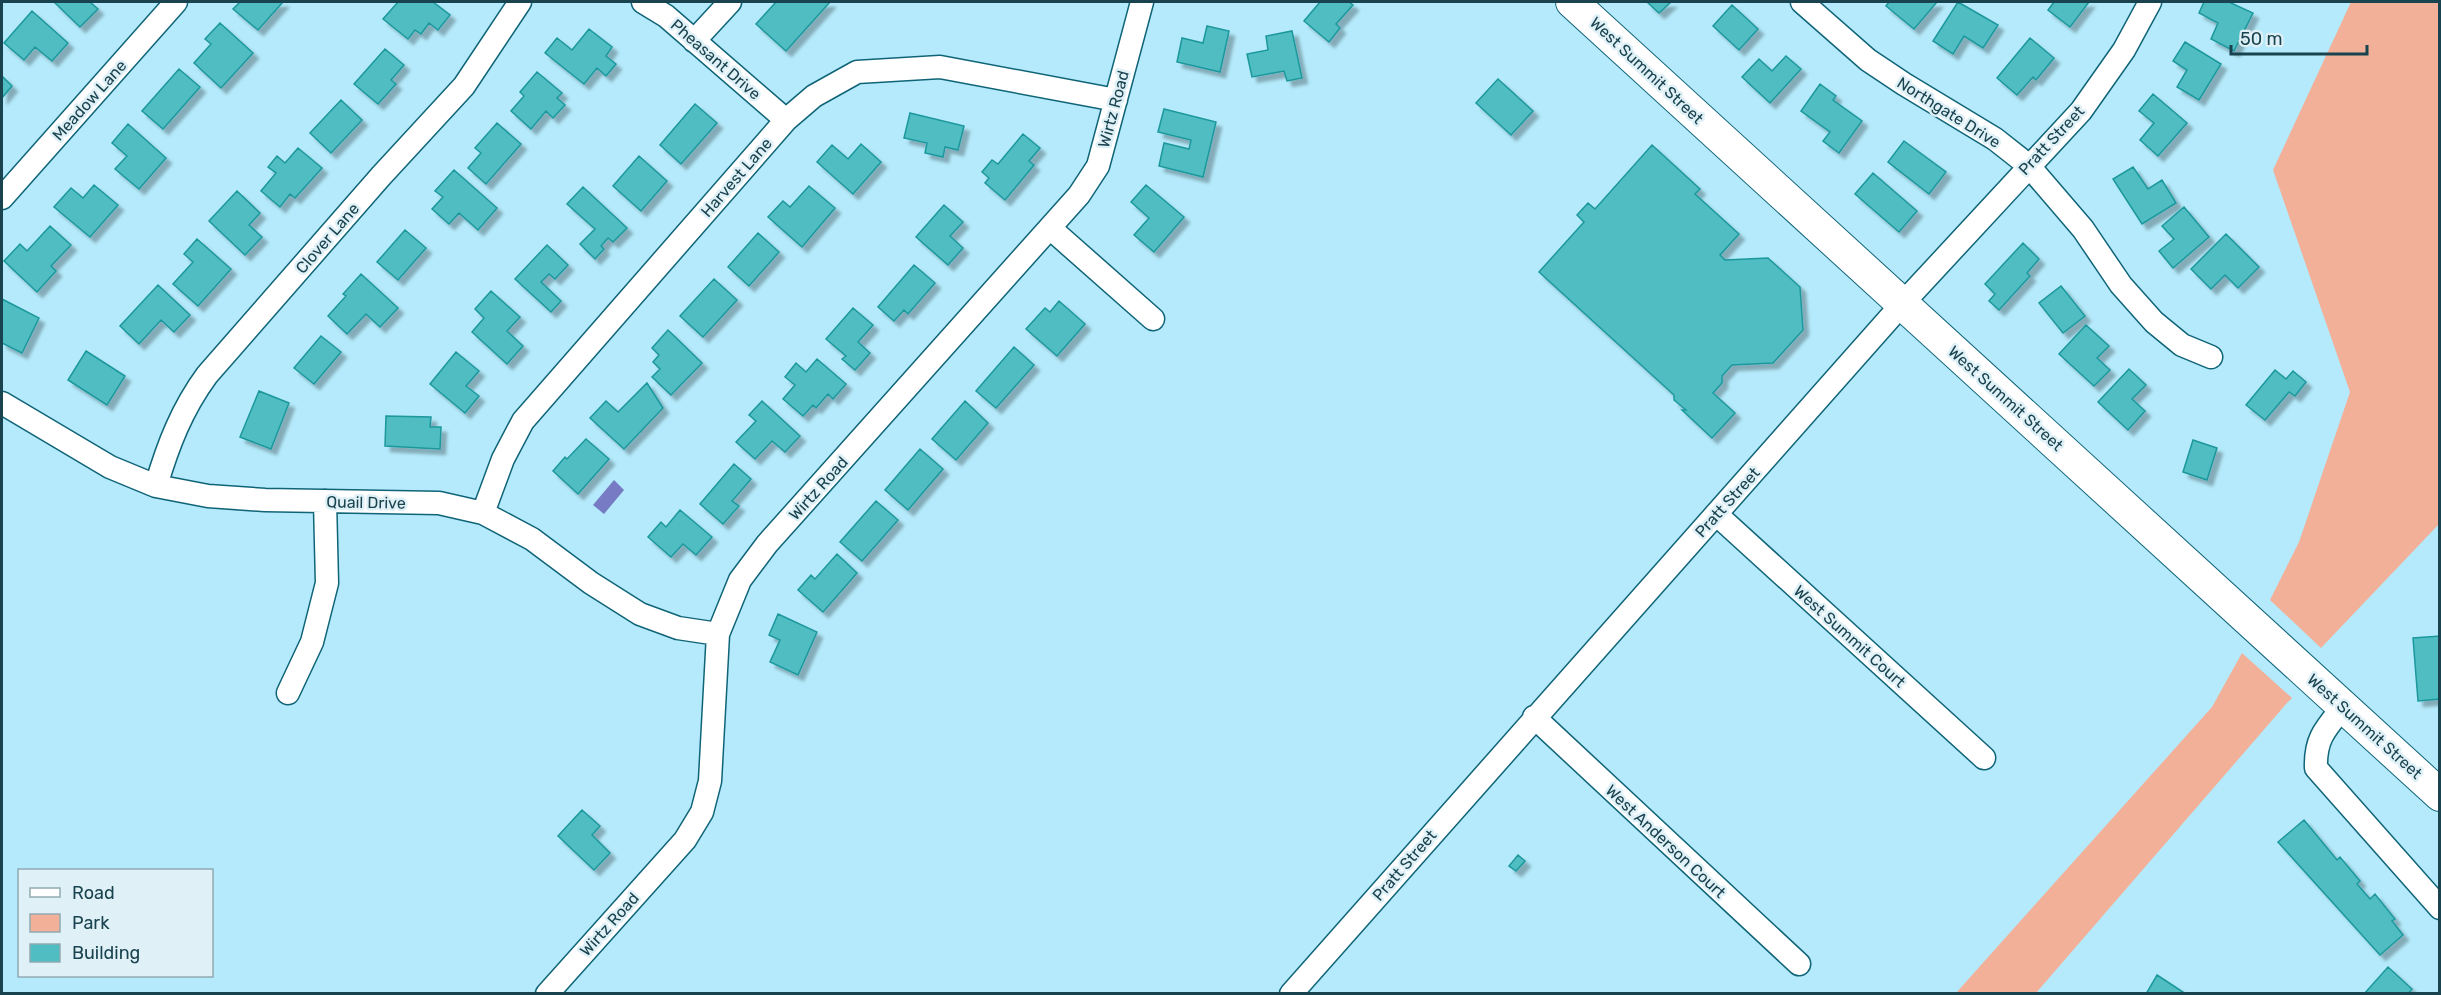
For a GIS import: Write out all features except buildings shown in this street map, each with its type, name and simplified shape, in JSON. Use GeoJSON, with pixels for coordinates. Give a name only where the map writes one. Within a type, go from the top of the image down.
{"type":"FeatureCollection","features":[{"type":"Feature","properties":{"kind":"street","name":"Meadow Lane"},"geometry":{"type":"LineString","coordinates":[[2,198],[176,2]]}},
{"type":"Feature","properties":{"kind":"street","name":"Clover Lane"},"geometry":{"type":"LineString","coordinates":[[156,486],[170,440],[191,397],[207,375],[464,86],[520,2]]}},
{"type":"Feature","properties":{"kind":"street","name":"Pheasant Drive"},"geometry":{"type":"LineString","coordinates":[[643,2],[666,16],[786,120]]}},
{"type":"Feature","properties":{"kind":"street"},"geometry":{"type":"LineString","coordinates":[[694,41],[730,2]]}},
{"type":"Feature","properties":{"kind":"street","name":"Wirtz Road"},"geometry":{"type":"LineString","coordinates":[[547,993],[685,840],[702,812],[710,781],[718,634],[740,580],[767,544],[1079,195],[1098,166],[1141,2]]}},
{"type":"Feature","properties":{"kind":"street","name":"West Summit Street"},"geometry":{"type":"LineString","coordinates":[[1572,2],[2439,795]]}},
{"type":"Feature","properties":{"kind":"street","name":"Northgate Drive"},"geometry":{"type":"LineString","coordinates":[[1802,2],[1868,60],[1995,138],[2028,165],[2083,229],[2121,285],[2154,322],[2182,345],[2211,357]]}},
{"type":"Feature","properties":{"kind":"street","name":"Pratt Street"},"geometry":{"type":"LineString","coordinates":[[1291,993],[1903,303],[2028,165],[2081,111],[2124,50],[2150,2]]}},
{"type":"Feature","properties":{"kind":"street","name":"Harvest Lane"},"geometry":{"type":"LineString","coordinates":[[483,513],[503,459],[523,421],[786,120],[814,96],[857,72],[940,67],[1116,100]]}},
{"type":"Feature","properties":{"kind":"street"},"geometry":{"type":"LineString","coordinates":[[1050,228],[1153,319]]}},
{"type":"Feature","properties":{"kind":"street","name":"Quail Drive"},"geometry":{"type":"LineString","coordinates":[[2,403],[110,467],[156,486],[208,496],[265,500],[439,503],[483,513],[532,539],[591,583],[640,614],[678,628],[718,634]]}},
{"type":"Feature","properties":{"kind":"street"},"geometry":{"type":"LineString","coordinates":[[288,693],[312,642],[327,583],[326,501]]}},
{"type":"Feature","properties":{"kind":"street","name":"West Summit Court"},"geometry":{"type":"LineString","coordinates":[[1716,514],[1984,758]]}},
{"type":"Feature","properties":{"kind":"street"},"geometry":{"type":"LineString","coordinates":[[2343,707],[2328,726],[2315,749],[2316,768],[2439,908]]}},
{"type":"Feature","properties":{"kind":"street","name":"West Anderson Court"},"geometry":{"type":"LineString","coordinates":[[1534,717],[1798,964]]}},
{"type":"Feature","properties":{"kind":"green space"},"geometry":{"type":"Polygon","coordinates":[[[2351,2],[2439,2],[2440,523],[2321,648],[2270,600],[2299,542],[2350,392],[2273,170],[2351,2]]]}},
{"type":"Feature","properties":{"kind":"green space"},"geometry":{"type":"Polygon","coordinates":[[[2242,653],[2292,698],[2036,993],[1956,993],[2212,707],[2242,653]]]}},
{"type":"Feature","properties":{"kind":"water"},"geometry":{"type":"Polygon","coordinates":[[[614,480],[624,490],[604,514],[593,505],[614,480]]]}}]}
